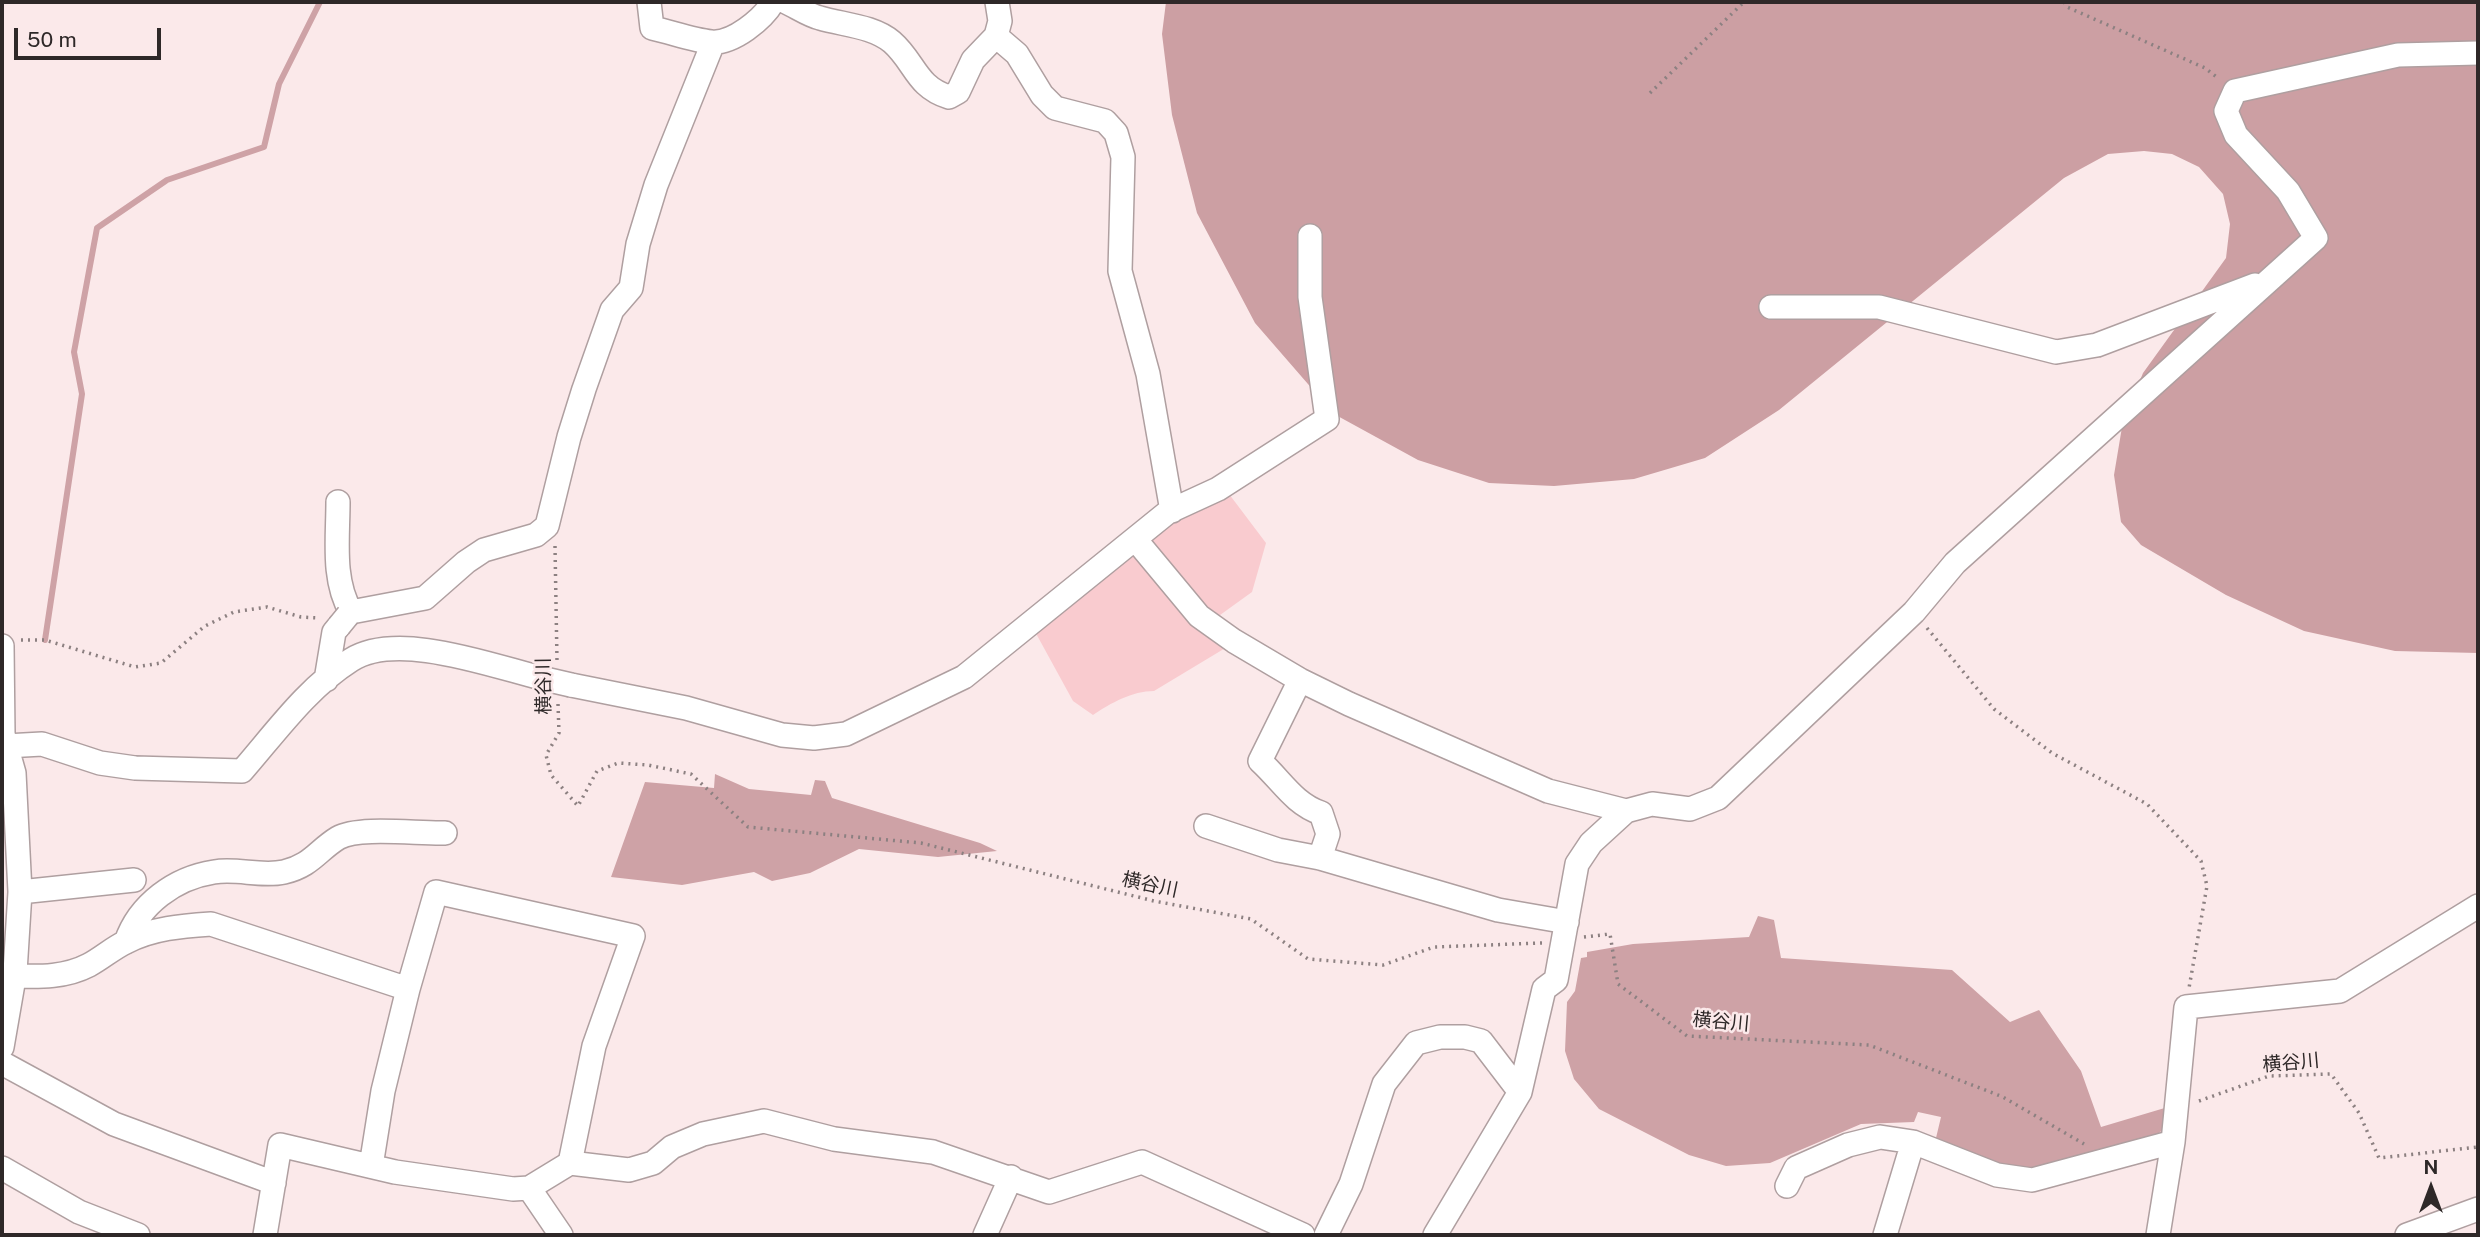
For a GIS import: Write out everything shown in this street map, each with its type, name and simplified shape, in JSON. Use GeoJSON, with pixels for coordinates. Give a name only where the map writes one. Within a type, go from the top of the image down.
{"type":"FeatureCollection","features":[{"type":"Feature","properties":{"kind":"street"},"geometry":{"type":"LineString","coordinates":[[649,2],[652,28],[713,43],[747,30],[765,16],[773,2]]}},
{"type":"Feature","properties":{"kind":"street"},"geometry":{"type":"LineString","coordinates":[[786,2],[817,18],[880,33],[905,56],[918,78],[933,92],[949,97],[958,92],[974,60],[996,36],[1000,21],[997,2]]}},
{"type":"Feature","properties":{"kind":"street"},"geometry":{"type":"LineString","coordinates":[[996,36],[1017,54],[1042,95],[1055,108],[1105,121],[1116,134],[1123,156],[1120,271],[1148,374],[1172,511]]}},
{"type":"Feature","properties":{"kind":"street"},"geometry":{"type":"LineString","coordinates":[[341,618],[425,598],[484,550],[536,535],[547,526],[584,389],[612,310],[631,288],[637,265],[638,244],[656,185],[713,43]]}},
{"type":"Feature","properties":{"kind":"street"},"geometry":{"type":"LineString","coordinates":[[1435,1235],[1520,1092],[1544,989],[1556,980],[1577,864],[1591,843],[1626,811],[1652,804],[1690,809],[1718,798],[1914,612],[1955,563],[2316,238],[2288,191],[2236,135],[2226,111],[2235,91],[2398,55],[2478,53]]}},
{"type":"Feature","properties":{"kind":"street"},"geometry":{"type":"LineString","coordinates":[[6,746],[42,744],[100,763],[135,768],[242,771],[307,695],[353,658],[403,648],[438,653],[558,683],[686,708],[782,735],[814,738],[846,734],[964,677],[1172,511],[1218,489],[1327,419],[1310,297],[1310,236]]}},
{"type":"Feature","properties":{"kind":"street"},"geometry":{"type":"LineString","coordinates":[[1771,307],[1879,307],[2056,352],[2097,345],[2274,277]]}},
{"type":"Feature","properties":{"kind":"street"},"geometry":{"type":"LineString","coordinates":[[326,680],[334,632],[341,618],[344,600],[338,573],[338,502]]}},
{"type":"Feature","properties":{"kind":"street"},"geometry":{"type":"LineString","coordinates":[[1135,539],[1199,616],[1234,641],[1300,680],[1361,710],[1548,791],[1626,811]]}},
{"type":"Feature","properties":{"kind":"street"},"geometry":{"type":"LineString","coordinates":[[2,1047],[15,976],[20,892],[10,857],[14,773],[2,734],[6,645]]}},
{"type":"Feature","properties":{"kind":"street"},"geometry":{"type":"LineString","coordinates":[[1300,680],[1260,761],[1283,782],[1296,801],[1321,813],[1328,834],[1320,858]]}},
{"type":"Feature","properties":{"kind":"street"},"geometry":{"type":"LineString","coordinates":[[1206,826],[1278,850],[1320,858],[1565,931]]}},
{"type":"Feature","properties":{"kind":"street"},"geometry":{"type":"LineString","coordinates":[[127,942],[133,923],[149,903],[187,879],[216,871],[284,872],[310,863],[338,838],[362,830],[444,834]]}},
{"type":"Feature","properties":{"kind":"street"},"geometry":{"type":"LineString","coordinates":[[20,892],[134,880]]}},
{"type":"Feature","properties":{"kind":"street"},"geometry":{"type":"LineString","coordinates":[[371,1166],[383,1091],[436,892],[633,936],[594,1046],[570,1163]]}},
{"type":"Feature","properties":{"kind":"street"},"geometry":{"type":"LineString","coordinates":[[2158,1235],[2173,1142],[2186,1007],[2340,991],[2478,906]]}},
{"type":"Feature","properties":{"kind":"street"},"geometry":{"type":"LineString","coordinates":[[15,976],[63,975],[88,966],[127,942],[178,926],[211,924],[408,989]]}},
{"type":"Feature","properties":{"kind":"street"},"geometry":{"type":"LineString","coordinates":[[1326,1235],[1351,1184],[1384,1084],[1416,1043],[1440,1037],[1465,1037],[1481,1041],[1520,1092]]}},
{"type":"Feature","properties":{"kind":"street"},"geometry":{"type":"LineString","coordinates":[[2,1063],[114,1124],[274,1183]]}},
{"type":"Feature","properties":{"kind":"street"},"geometry":{"type":"LineString","coordinates":[[265,1235],[280,1145],[371,1166],[513,1189],[529,1188],[570,1163],[629,1170],[653,1163],[672,1147],[703,1134],[764,1121],[834,1139],[933,1152],[1049,1192],[1142,1162],[1303,1235]]}},
{"type":"Feature","properties":{"kind":"street"},"geometry":{"type":"LineString","coordinates":[[1787,1186],[1796,1168],[1848,1145],[1880,1137],[1913,1142],[1997,1175],[2032,1180],[2173,1142]]}},
{"type":"Feature","properties":{"kind":"street"},"geometry":{"type":"LineString","coordinates":[[1885,1235],[1913,1142]]}},
{"type":"Feature","properties":{"kind":"street"},"geometry":{"type":"LineString","coordinates":[[2,1168],[79,1212],[138,1235]]}},
{"type":"Feature","properties":{"kind":"street"},"geometry":{"type":"LineString","coordinates":[[985,1235],[1011,1177]]}},
{"type":"Feature","properties":{"kind":"street"},"geometry":{"type":"LineString","coordinates":[[529,1188],[561,1235]]}},
{"type":"Feature","properties":{"kind":"street"},"geometry":{"type":"LineString","coordinates":[[2407,1235],[2478,1209]]}},
{"type":"Feature","properties":{"kind":"path"},"geometry":{"type":"LineString","coordinates":[[1650,93],[1744,2]]}},
{"type":"Feature","properties":{"kind":"path"},"geometry":{"type":"LineString","coordinates":[[2064,2],[2067,7],[2204,68],[2235,91]]}},
{"type":"Feature","properties":{"kind":"path","name":"横谷川"},"geometry":{"type":"LineString","coordinates":[[544,551],[555,545],[559,733],[546,755],[551,775],[578,806],[597,771],[618,763],[648,765],[691,774],[748,827],[921,843],[1131,896],[1251,919],[1308,959],[1383,965],[1434,947],[1565,931],[1610,934],[1618,985],[1687,1037],[1869,1045],[2003,1097],[2081,1144],[2093,1141]]}},
{"type":"Feature","properties":{"kind":"path"},"geometry":{"type":"LineString","coordinates":[[6,645],[45,640],[135,667],[161,663],[205,626],[234,612],[267,607],[301,617],[341,618]]}},
{"type":"Feature","properties":{"kind":"path"},"geometry":{"type":"LineString","coordinates":[[1914,612],[1994,709],[2053,752],[2147,804],[2201,861],[2207,886],[2186,1007]]}},
{"type":"Feature","properties":{"kind":"path","name":"横谷川"},"geometry":{"type":"LineString","coordinates":[[2192,1104],[2270,1076],[2332,1074],[2359,1113],[2379,1158],[2478,1147]]}},
{"type":"Feature","properties":{"kind":"shaded area"},"geometry":{"type":"Polygon","coordinates":[[[1166,2],[2478,2],[2478,653],[2395,651],[2304,631],[2226,595],[2141,545],[2121,522],[2114,475],[2123,421],[2143,373],[2226,258],[2230,224],[2223,194],[2199,167],[2172,154],[2144,151],[2108,154],[2064,178],[1779,410],[1705,458],[1634,479],[1554,486],[1489,483],[1418,460],[1334,414],[1255,323],[1197,213],[1172,115],[1162,34],[1166,2]]]}},
{"type":"Feature","properties":{"kind":"shaded area"},"geometry":{"type":"Polygon","coordinates":[[[1226,490],[1266,543],[1252,592],[1202,628],[1227,647],[1154,691],[1130,695],[1093,715],[1073,701],[1033,628],[1134,546],[1226,490]]]}},
{"type":"Feature","properties":{"kind":"shaded area"},"geometry":{"type":"Polygon","coordinates":[[[715,774],[749,789],[811,795],[815,780],[825,781],[832,798],[980,843],[997,851],[938,857],[859,849],[810,873],[772,881],[754,872],[682,885],[611,877],[645,782],[714,788],[715,774]]]}},
{"type":"Feature","properties":{"kind":"shaded area"},"geometry":{"type":"Polygon","coordinates":[[[1758,916],[1774,920],[1781,958],[1952,970],[2010,1022],[2039,1010],[2081,1071],[2101,1127],[2168,1107],[2169,1124],[2149,1142],[2033,1173],[1990,1167],[1936,1138],[1941,1117],[1918,1112],[1914,1122],[1861,1124],[1770,1163],[1726,1166],[1689,1155],[1599,1109],[1574,1079],[1565,1051],[1567,1002],[1575,991],[1581,958],[1587,957],[1587,952],[1633,944],[1749,937],[1758,916]]]}},
{"type":"Feature","properties":{"kind":"waterway"},"geometry":{"type":"LineString","coordinates":[[45,640],[82,394],[74,352],[97,228],[167,180],[264,147],[279,84],[320,2]]}}]}
